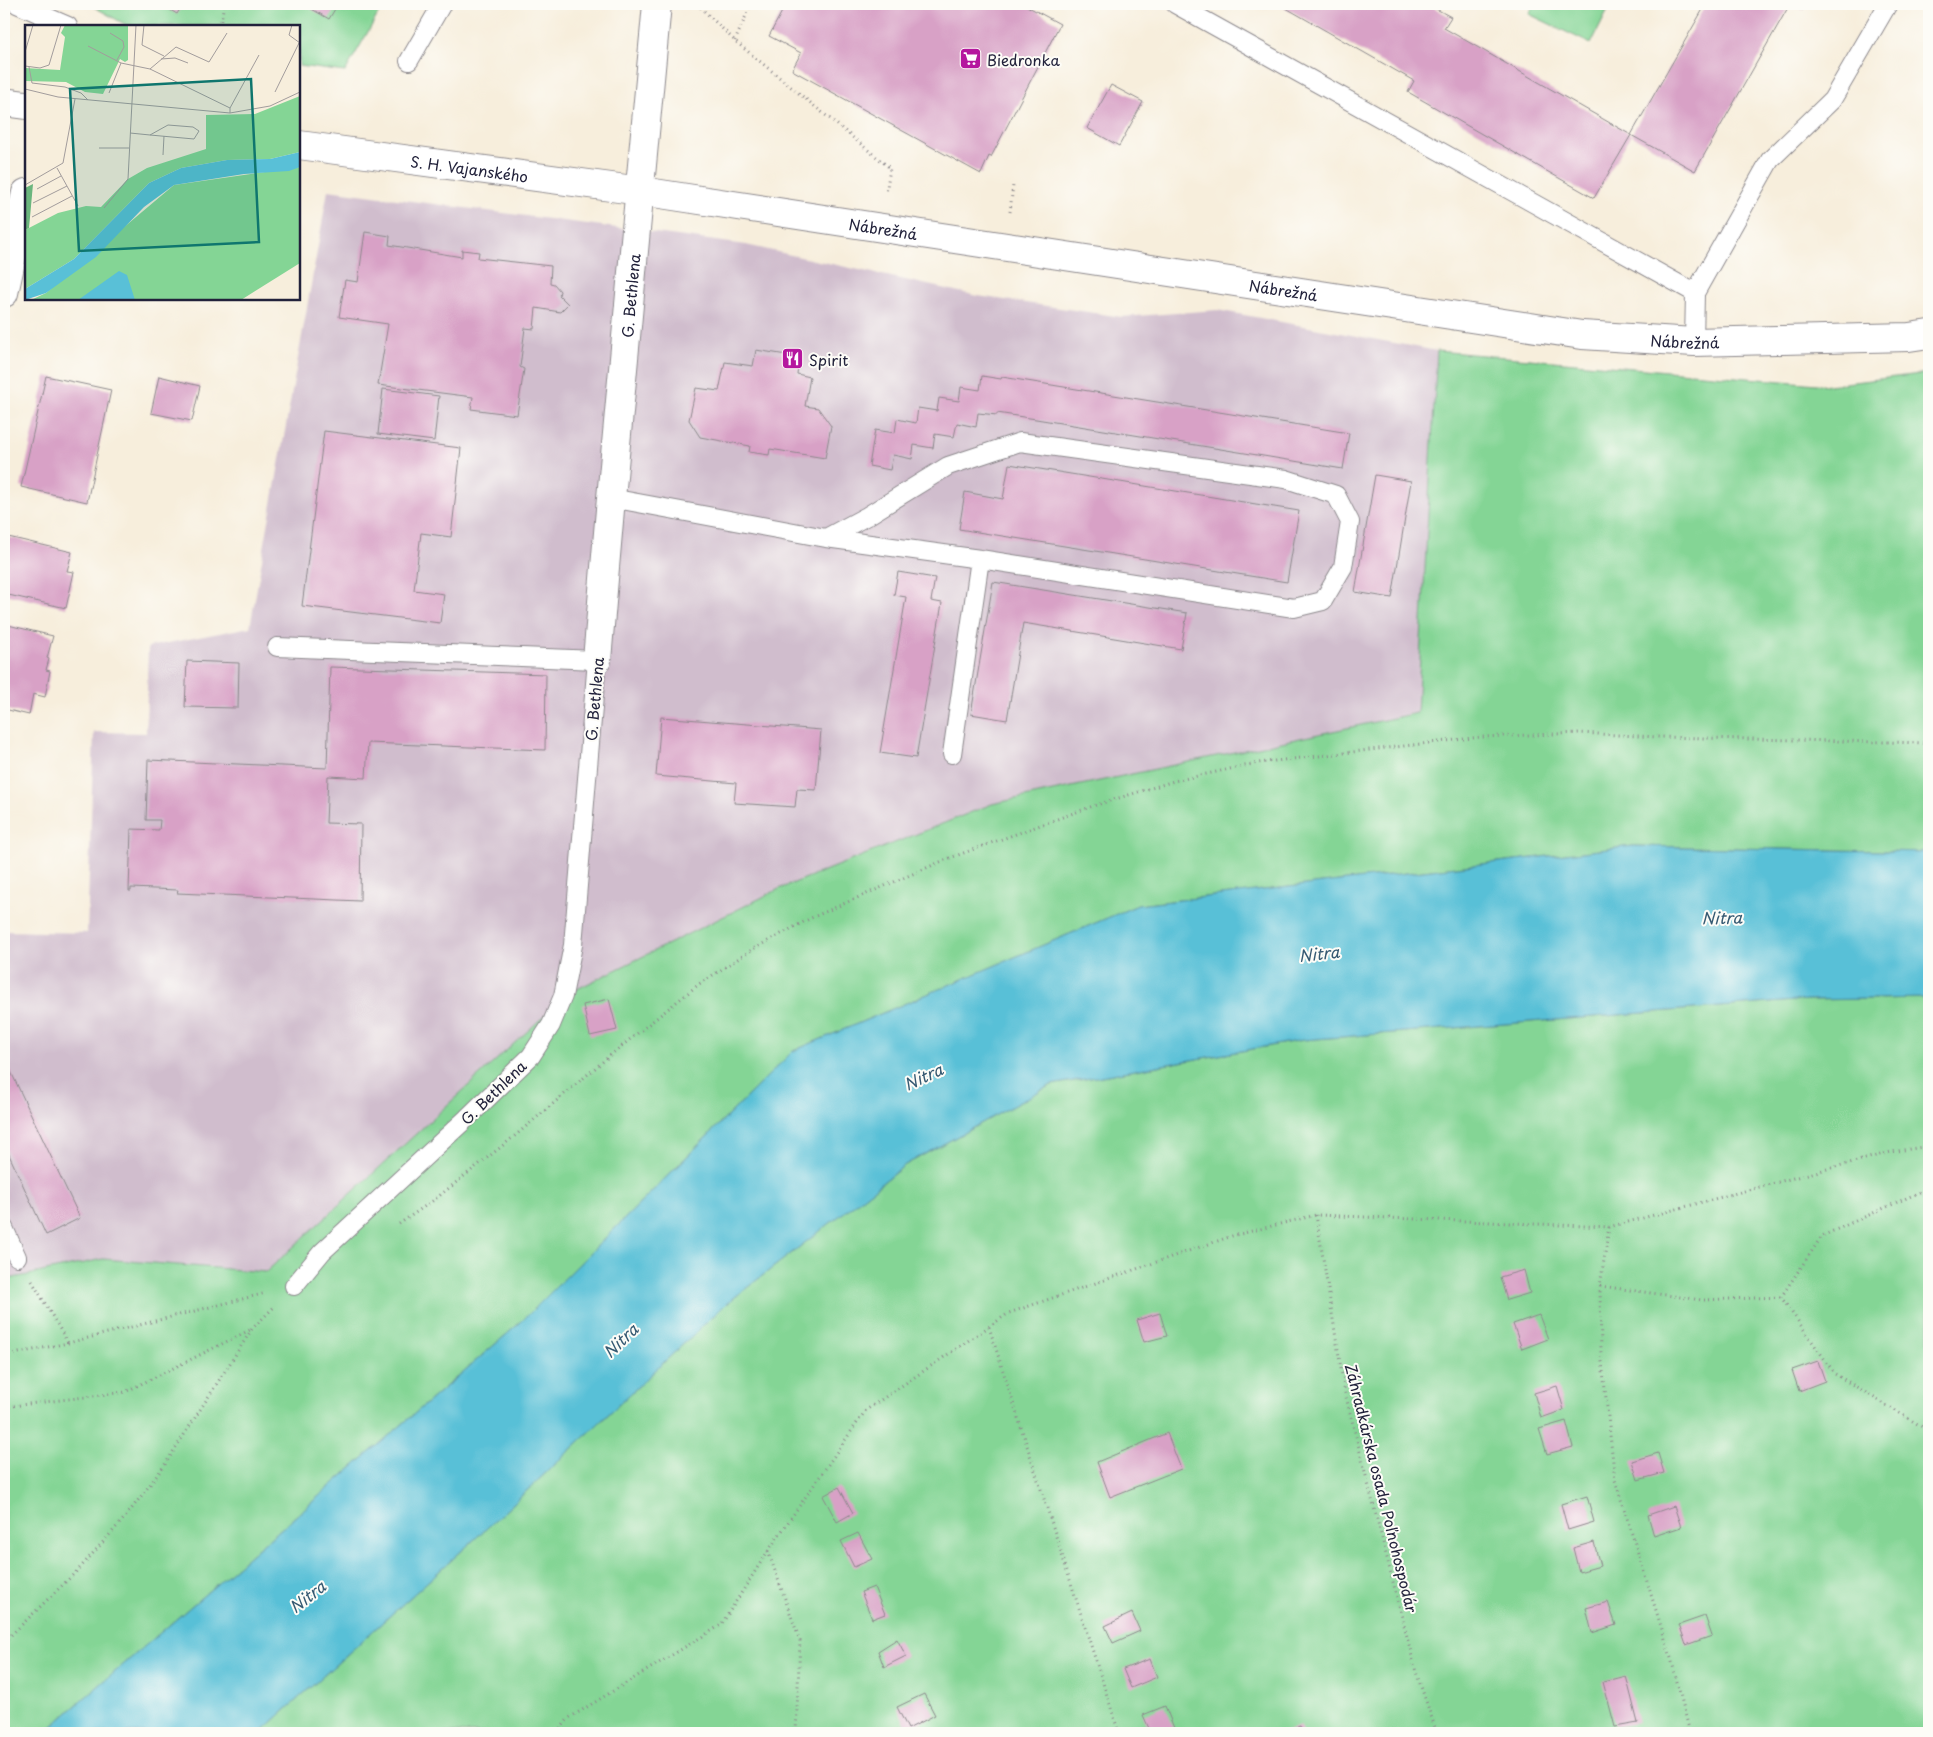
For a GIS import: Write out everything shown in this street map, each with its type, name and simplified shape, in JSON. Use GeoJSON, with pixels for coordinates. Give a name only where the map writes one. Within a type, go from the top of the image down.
{"type":"FeatureCollection","features":[{"type":"Feature","properties":{"kind":"street","name":"G. Bethlena"},"geometry":{"type":"LineString","coordinates":[[597,660],[657,4]]}},
{"type":"Feature","properties":{"kind":"street"},"geometry":{"type":"LineString","coordinates":[[4,102],[25,105]]}},
{"type":"Feature","properties":{"kind":"street","name":"S. H. Vajanského"},"geometry":{"type":"LineString","coordinates":[[300,145],[641,191]]}},
{"type":"Feature","properties":{"kind":"street","name":"Nábrežná"},"geometry":{"type":"LineString","coordinates":[[641,191],[1582,335],[1694,342],[1909,337],[1929,334]]}},
{"type":"Feature","properties":{"kind":"street"},"geometry":{"type":"LineString","coordinates":[[4,293],[25,198]]}},
{"type":"Feature","properties":{"kind":"lane"},"geometry":{"type":"LineString","coordinates":[[17,4],[66,25]]}},
{"type":"Feature","properties":{"kind":"lane"},"geometry":{"type":"LineString","coordinates":[[409,61],[442,4]]}},
{"type":"Feature","properties":{"kind":"lane"},"geometry":{"type":"LineString","coordinates":[[1175,4],[1694,294]]}},
{"type":"Feature","properties":{"kind":"lane"},"geometry":{"type":"LineString","coordinates":[[1694,342],[1694,294],[1770,160],[1832,100],[1888,4]]}},
{"type":"Feature","properties":{"kind":"lane"},"geometry":{"type":"LineString","coordinates":[[611,498],[826,538],[980,559],[1294,608],[1323,601],[1343,567],[1350,522],[1336,495],[1286,479],[1020,442],[948,466],[867,516],[826,538]]}},
{"type":"Feature","properties":{"kind":"lane"},"geometry":{"type":"LineString","coordinates":[[952,754],[980,559]]}},
{"type":"Feature","properties":{"kind":"lane"},"geometry":{"type":"LineString","coordinates":[[277,647],[597,660]]}},
{"type":"Feature","properties":{"kind":"lane","name":"G. Bethlena"},"geometry":{"type":"LineString","coordinates":[[294,1286],[322,1252],[531,1056],[552,1025],[563,996],[573,944],[597,660]]}},
{"type":"Feature","properties":{"kind":"lane"},"geometry":{"type":"LineString","coordinates":[[4,1228],[18,1257]]}},
{"type":"Feature","properties":{"kind":"path"},"geometry":{"type":"LineString","coordinates":[[220,25],[224,4]]}},
{"type":"Feature","properties":{"kind":"path"},"geometry":{"type":"LineString","coordinates":[[697,4],[735,40],[890,168],[885,202]]}},
{"type":"Feature","properties":{"kind":"path"},"geometry":{"type":"LineString","coordinates":[[735,40],[751,4]]}},
{"type":"Feature","properties":{"kind":"path"},"geometry":{"type":"LineString","coordinates":[[1009,220],[1013,184]]}},
{"type":"Feature","properties":{"kind":"path"},"geometry":{"type":"LineString","coordinates":[[396,1226],[434,1200],[509,1141],[613,1052],[699,984],[752,949],[811,918],[947,859],[1093,806],[1174,781],[1258,764],[1481,736],[1580,733],[1660,738],[1929,743]]}},
{"type":"Feature","properties":{"kind":"path"},"geometry":{"type":"LineString","coordinates":[[557,1733],[569,1718],[721,1625],[768,1551],[866,1410],[1009,1312],[1222,1239],[1316,1215],[1609,1227],[1891,1152],[1929,1146]]}},
{"type":"Feature","properties":{"kind":"path"},"geometry":{"type":"LineString","coordinates":[[1781,1297],[1822,1236],[1929,1188]]}},
{"type":"Feature","properties":{"kind":"path","name":"Záhradkárska osada Poľnohospodár"},"geometry":{"type":"LineString","coordinates":[[1316,1215],[1345,1393],[1416,1672],[1437,1733]]}},
{"type":"Feature","properties":{"kind":"path"},"geometry":{"type":"LineString","coordinates":[[1609,1227],[1600,1286],[1601,1353],[1615,1480],[1671,1658],[1690,1733]]}},
{"type":"Feature","properties":{"kind":"path"},"geometry":{"type":"LineString","coordinates":[[18,1257],[68,1343]]}},
{"type":"Feature","properties":{"kind":"path"},"geometry":{"type":"LineString","coordinates":[[4,1642],[80,1568],[127,1515],[164,1466],[252,1329],[294,1286]]}},
{"type":"Feature","properties":{"kind":"path"},"geometry":{"type":"LineString","coordinates":[[4,1356],[68,1343],[294,1286]]}},
{"type":"Feature","properties":{"kind":"path"},"geometry":{"type":"LineString","coordinates":[[1600,1286],[1702,1300],[1781,1297]]}},
{"type":"Feature","properties":{"kind":"path"},"geometry":{"type":"LineString","coordinates":[[1781,1297],[1834,1374],[1929,1430]]}},
{"type":"Feature","properties":{"kind":"path"},"geometry":{"type":"LineString","coordinates":[[989,1327],[1119,1733]]}},
{"type":"Feature","properties":{"kind":"path"},"geometry":{"type":"LineString","coordinates":[[4,1407],[125,1392],[252,1329]]}},
{"type":"Feature","properties":{"kind":"path"},"geometry":{"type":"LineString","coordinates":[[768,1551],[800,1641],[796,1733]]}},
{"type":"Feature","properties":{"kind":"shaded area"},"geometry":{"type":"Polygon","coordinates":[[[328,190],[746,245],[978,296],[1122,317],[1217,310],[1437,351],[1417,713],[992,804],[779,889],[569,993],[266,1272],[103,1259],[4,1280],[4,931],[87,933],[94,732],[146,733],[148,647],[250,627],[328,190]]]}},
{"type":"Feature","properties":{"kind":"green space"},"geometry":{"type":"Polygon","coordinates":[[[89,4],[384,4],[345,72],[300,66],[300,25],[126,25],[89,4]]]}},
{"type":"Feature","properties":{"kind":"green space"},"geometry":{"type":"Polygon","coordinates":[[[1534,4],[1611,4],[1591,44],[1529,14],[1534,4]]]}},
{"type":"Feature","properties":{"kind":"green space"},"geometry":{"type":"Polygon","coordinates":[[[1437,351],[1828,385],[1929,373],[1929,852],[1633,846],[1138,905],[793,1051],[521,1322],[44,1733],[4,1733],[4,1280],[103,1259],[266,1272],[569,993],[779,889],[992,804],[1417,713],[1437,351]]]}},
{"type":"Feature","properties":{"kind":"green space"},"geometry":{"type":"Polygon","coordinates":[[[1929,998],[1929,1733],[260,1733],[488,1527],[726,1304],[905,1165],[1051,1085],[1303,1040],[1807,1000],[1929,998]]]}},
{"type":"Feature","properties":{"kind":"water","name":"Nitra"},"geometry":{"type":"Polygon","coordinates":[[[1633,846],[1929,852],[1929,998],[1807,1000],[1303,1040],[1051,1085],[905,1165],[726,1304],[488,1527],[260,1733],[44,1733],[521,1322],[793,1051],[1138,905],[1633,846]]]}},
{"type":"Feature","properties":{"kind":"building"},"geometry":{"type":"Polygon","coordinates":[[[160,4],[183,4],[177,14],[160,4]]]}},
{"type":"Feature","properties":{"kind":"building"},"geometry":{"type":"Polygon","coordinates":[[[303,4],[338,4],[329,19],[303,4]]]}},
{"type":"Feature","properties":{"kind":"building"},"geometry":{"type":"Polygon","coordinates":[[[786,4],[1023,4],[1060,24],[981,174],[792,70],[801,53],[769,36],[786,4]]]}},
{"type":"Feature","properties":{"kind":"building"},"geometry":{"type":"Polygon","coordinates":[[[1279,4],[1427,4],[1451,17],[1444,28],[1631,135],[1594,198],[1408,92],[1414,81],[1279,4]]]}},
{"type":"Feature","properties":{"kind":"building"},"geometry":{"type":"Polygon","coordinates":[[[1706,4],[1790,4],[1695,171],[1631,135],[1706,4]]]}},
{"type":"Feature","properties":{"kind":"building"},"geometry":{"type":"Polygon","coordinates":[[[1792,4],[1807,4],[1803,10],[1792,4]]]}},
{"type":"Feature","properties":{"kind":"building"},"geometry":{"type":"Polygon","coordinates":[[[1111,85],[1143,102],[1119,146],[1087,128],[1111,85]]]}},
{"type":"Feature","properties":{"kind":"building"},"geometry":{"type":"Polygon","coordinates":[[[365,232],[390,236],[389,245],[462,257],[462,250],[479,252],[478,258],[551,266],[550,283],[554,284],[560,291],[559,295],[568,304],[560,312],[536,308],[534,329],[525,328],[520,367],[524,369],[517,415],[471,409],[473,397],[378,385],[388,324],[339,317],[345,280],[358,282],[365,232]]]}},
{"type":"Feature","properties":{"kind":"building"},"geometry":{"type":"Polygon","coordinates":[[[756,350],[799,357],[797,374],[810,377],[805,406],[818,408],[831,426],[825,458],[770,449],[769,455],[749,452],[750,446],[700,437],[689,420],[696,388],[719,391],[725,362],[753,366],[756,350]]]}},
{"type":"Feature","properties":{"kind":"building"},"geometry":{"type":"Polygon","coordinates":[[[46,376],[111,390],[87,502],[21,487],[46,376]]]}},
{"type":"Feature","properties":{"kind":"building"},"geometry":{"type":"Polygon","coordinates":[[[159,376],[200,386],[192,421],[151,413],[159,376]]]}},
{"type":"Feature","properties":{"kind":"building"},"geometry":{"type":"Polygon","coordinates":[[[982,376],[1001,379],[1002,377],[1349,433],[1343,469],[997,413],[997,415],[978,413],[976,427],[957,423],[954,437],[935,434],[933,448],[914,445],[912,459],[893,455],[890,470],[869,466],[875,430],[895,433],[897,419],[916,423],[918,408],[937,411],[939,398],[959,401],[961,387],[980,390],[982,376]]]}},
{"type":"Feature","properties":{"kind":"building"},"geometry":{"type":"Polygon","coordinates":[[[383,389],[439,396],[434,441],[378,434],[383,389]]]}},
{"type":"Feature","properties":{"kind":"building"},"geometry":{"type":"Polygon","coordinates":[[[324,431],[461,448],[451,537],[421,533],[414,590],[444,594],[440,623],[302,606],[324,431]]]}},
{"type":"Feature","properties":{"kind":"building"},"geometry":{"type":"Polygon","coordinates":[[[1009,464],[1299,511],[1287,582],[959,529],[965,492],[1003,499],[1009,464]]]}},
{"type":"Feature","properties":{"kind":"building"},"geometry":{"type":"Polygon","coordinates":[[[1375,475],[1411,481],[1392,598],[1355,592],[1375,475]]]}},
{"type":"Feature","properties":{"kind":"building"},"geometry":{"type":"Polygon","coordinates":[[[4,536],[72,552],[67,571],[74,572],[66,608],[4,594],[4,536]]]}},
{"type":"Feature","properties":{"kind":"building"},"geometry":{"type":"Polygon","coordinates":[[[898,572],[935,578],[931,601],[942,603],[916,758],[880,753],[906,597],[894,595],[898,572]]]}},
{"type":"Feature","properties":{"kind":"building"},"geometry":{"type":"Polygon","coordinates":[[[993,582],[1187,613],[1181,649],[1023,623],[1007,720],[971,714],[993,582]]]}},
{"type":"Feature","properties":{"kind":"building"},"geometry":{"type":"Polygon","coordinates":[[[4,624],[53,636],[47,658],[49,659],[46,670],[50,671],[45,697],[33,694],[29,715],[4,709],[4,624]]]}},
{"type":"Feature","properties":{"kind":"building"},"geometry":{"type":"Polygon","coordinates":[[[187,661],[239,663],[238,708],[185,707],[187,661]]]}},
{"type":"Feature","properties":{"kind":"building"},"geometry":{"type":"Polygon","coordinates":[[[330,667],[546,674],[545,750],[368,743],[366,778],[328,776],[326,823],[361,824],[360,901],[177,893],[178,890],[131,888],[131,891],[129,891],[131,829],[159,830],[160,820],[146,820],[148,760],[327,768],[330,667]]]}},
{"type":"Feature","properties":{"kind":"building"},"geometry":{"type":"Polygon","coordinates":[[[661,717],[821,730],[816,790],[797,789],[795,807],[734,803],[736,783],[656,776],[661,717]]]}},
{"type":"Feature","properties":{"kind":"building"},"geometry":{"type":"Polygon","coordinates":[[[609,999],[617,1030],[590,1036],[583,1005],[609,999]]]}},
{"type":"Feature","properties":{"kind":"building"},"geometry":{"type":"Polygon","coordinates":[[[4,1057],[80,1218],[46,1235],[4,1144],[4,1057]]]}},
{"type":"Feature","properties":{"kind":"building"},"geometry":{"type":"Polygon","coordinates":[[[1524,1270],[1530,1293],[1507,1300],[1500,1277],[1524,1270]]]}},
{"type":"Feature","properties":{"kind":"building"},"geometry":{"type":"Polygon","coordinates":[[[1160,1313],[1167,1336],[1144,1342],[1137,1320],[1160,1313]]]}},
{"type":"Feature","properties":{"kind":"building"},"geometry":{"type":"Polygon","coordinates":[[[1539,1315],[1548,1339],[1522,1349],[1513,1324],[1539,1315]]]}},
{"type":"Feature","properties":{"kind":"building"},"geometry":{"type":"Polygon","coordinates":[[[1818,1361],[1825,1381],[1799,1391],[1792,1370],[1818,1361]]]}},
{"type":"Feature","properties":{"kind":"building"},"geometry":{"type":"Polygon","coordinates":[[[1557,1386],[1564,1410],[1541,1418],[1534,1393],[1557,1386]]]}},
{"type":"Feature","properties":{"kind":"building"},"geometry":{"type":"Polygon","coordinates":[[[1566,1421],[1573,1447],[1547,1454],[1539,1429],[1566,1421]]]}},
{"type":"Feature","properties":{"kind":"building"},"geometry":{"type":"Polygon","coordinates":[[[1167,1433],[1181,1469],[1110,1497],[1097,1462],[1167,1433]]]}},
{"type":"Feature","properties":{"kind":"building"},"geometry":{"type":"Polygon","coordinates":[[[1658,1453],[1664,1473],[1638,1480],[1632,1461],[1658,1453]]]}},
{"type":"Feature","properties":{"kind":"building"},"geometry":{"type":"Polygon","coordinates":[[[839,1487],[853,1513],[837,1522],[823,1496],[839,1487]]]}},
{"type":"Feature","properties":{"kind":"building"},"geometry":{"type":"Polygon","coordinates":[[[1587,1496],[1594,1522],[1568,1530],[1561,1504],[1587,1496]]]}},
{"type":"Feature","properties":{"kind":"building"},"geometry":{"type":"Polygon","coordinates":[[[1674,1506],[1681,1527],[1654,1536],[1648,1515],[1674,1506]]]}},
{"type":"Feature","properties":{"kind":"building"},"geometry":{"type":"Polygon","coordinates":[[[858,1533],[872,1559],[854,1567],[841,1541],[858,1533]]]}},
{"type":"Feature","properties":{"kind":"building"},"geometry":{"type":"Polygon","coordinates":[[[1594,1542],[1600,1566],[1579,1572],[1573,1548],[1594,1542]]]}},
{"type":"Feature","properties":{"kind":"building"},"geometry":{"type":"Polygon","coordinates":[[[874,1587],[885,1614],[872,1619],[861,1592],[874,1587]]]}},
{"type":"Feature","properties":{"kind":"building"},"geometry":{"type":"Polygon","coordinates":[[[1608,1602],[1616,1625],[1592,1633],[1586,1608],[1608,1602]]]}},
{"type":"Feature","properties":{"kind":"building"},"geometry":{"type":"Polygon","coordinates":[[[1132,1613],[1140,1631],[1113,1643],[1105,1626],[1132,1613]]]}},
{"type":"Feature","properties":{"kind":"building"},"geometry":{"type":"Polygon","coordinates":[[[1705,1616],[1712,1636],[1686,1645],[1679,1625],[1705,1616]]]}},
{"type":"Feature","properties":{"kind":"building"},"geometry":{"type":"Polygon","coordinates":[[[897,1639],[906,1656],[884,1667],[878,1651],[897,1639]]]}},
{"type":"Feature","properties":{"kind":"building"},"geometry":{"type":"Polygon","coordinates":[[[1150,1659],[1157,1677],[1131,1688],[1123,1669],[1150,1659]]]}},
{"type":"Feature","properties":{"kind":"building"},"geometry":{"type":"Polygon","coordinates":[[[1626,1676],[1638,1723],[1615,1727],[1603,1682],[1626,1676]]]}},
{"type":"Feature","properties":{"kind":"building"},"geometry":{"type":"Polygon","coordinates":[[[924,1694],[935,1715],[908,1729],[897,1707],[924,1694]]]}},
{"type":"Feature","properties":{"kind":"building"},"geometry":{"type":"Polygon","coordinates":[[[1165,1706],[1174,1728],[1160,1733],[1151,1733],[1143,1715],[1165,1706]]]}},
{"type":"Feature","properties":{"kind":"building"},"geometry":{"type":"Polygon","coordinates":[[[1300,1726],[1303,1733],[1283,1733],[1300,1726]]]}},
{"type":"Feature","properties":{"kind":"place","name":"Biedronka"},"geometry":{"type":"Point","coordinates":[971,59]}},
{"type":"Feature","properties":{"kind":"place","name":"Spirit"},"geometry":{"type":"Point","coordinates":[793,359]}}]}
